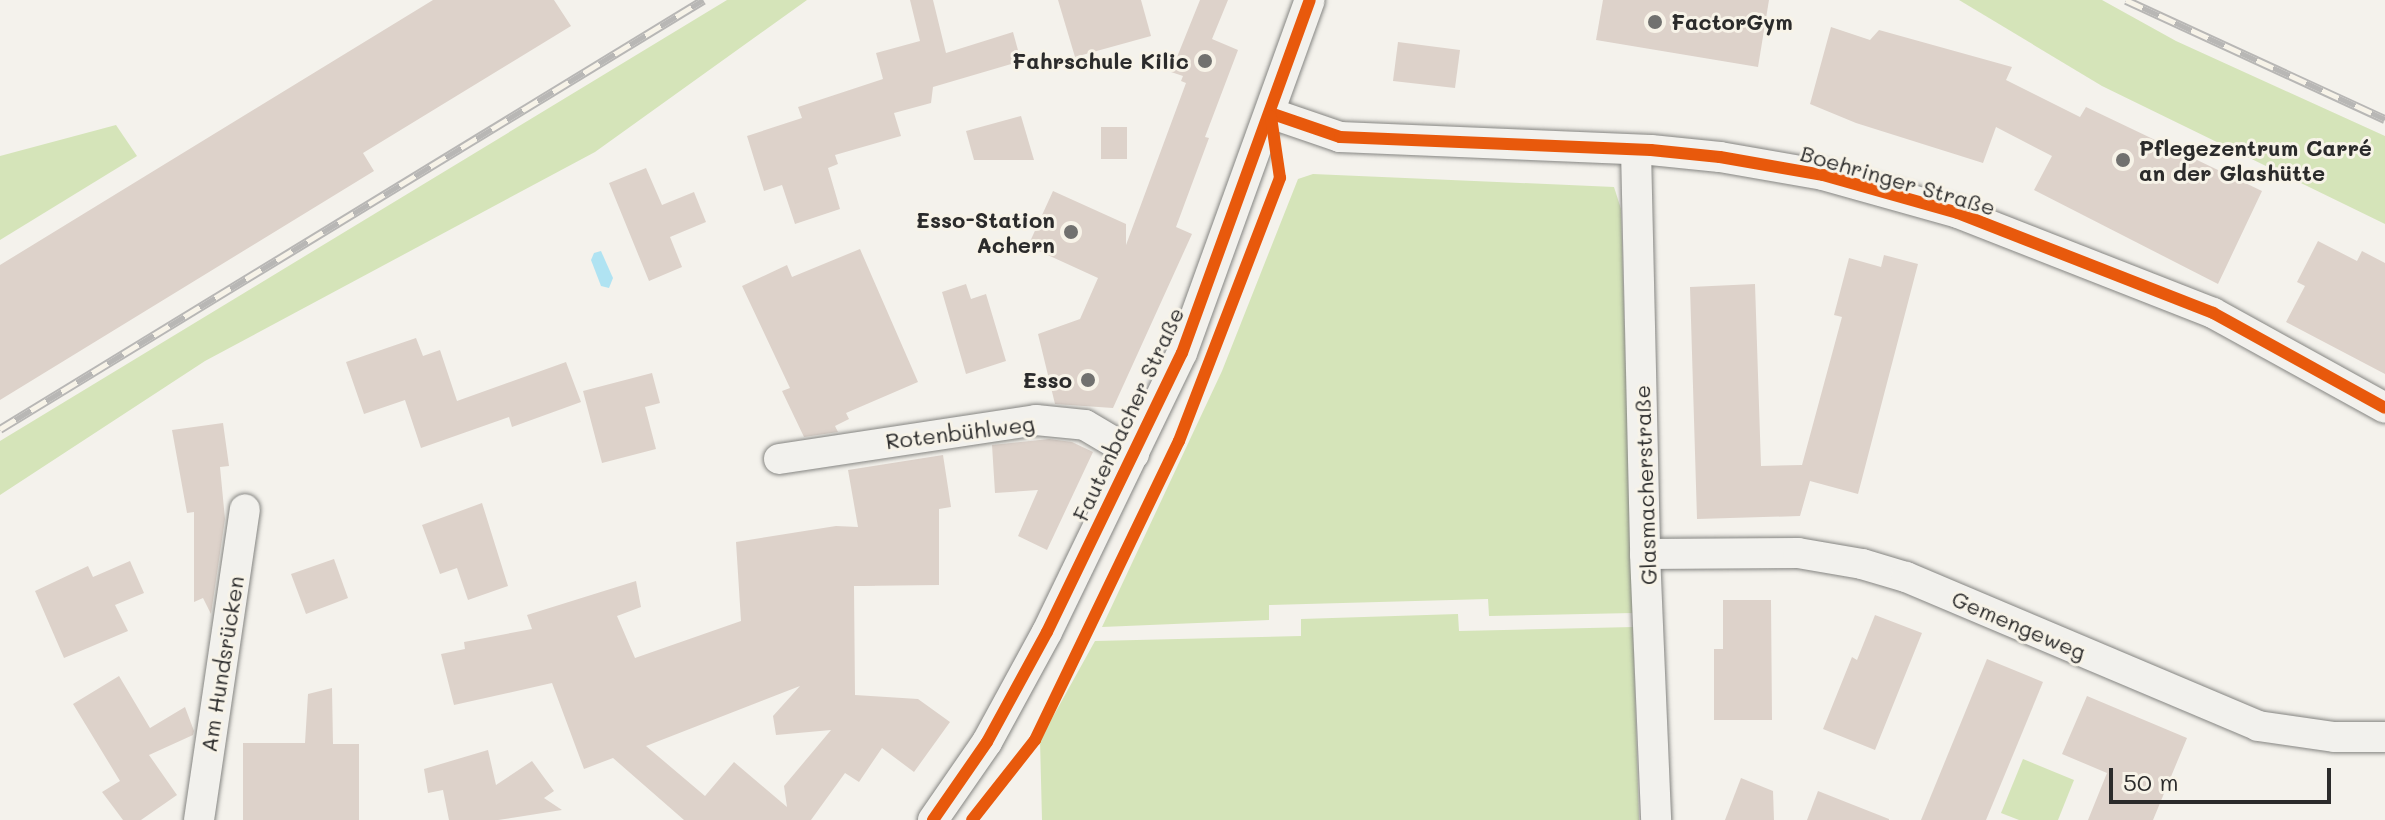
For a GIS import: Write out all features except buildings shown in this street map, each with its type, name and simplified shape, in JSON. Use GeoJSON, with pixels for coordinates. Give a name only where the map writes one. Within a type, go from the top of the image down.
{"type":"FeatureCollection","features":[{"type":"Feature","properties":{"kind":"street","name":"Fautenbacher Straße"},"geometry":{"type":"LineString","coordinates":[[933,820],[987,742],[1182,353],[1310,0]]}},
{"type":"Feature","properties":{"kind":"street","name":"Boehringer Straße"},"geometry":{"type":"LineString","coordinates":[[1270,113],[1340,137],[1636,150],[1720,157],[1823,175],[1958,213],[2213,313],[2385,408]]}},
{"type":"Feature","properties":{"kind":"street","name":"Glasmacherstraße"},"geometry":{"type":"LineString","coordinates":[[1636,150],[1645,554],[1656,820]]}},
{"type":"Feature","properties":{"kind":"street","name":"Rotenbühlweg"},"geometry":{"type":"LineString","coordinates":[[779,459],[1036,420],[1085,425],[1134,454]]}},
{"type":"Feature","properties":{"kind":"street","name":"Am Hundsrücken"},"geometry":{"type":"LineString","coordinates":[[199,820],[245,509]]}},
{"type":"Feature","properties":{"kind":"street","name":"Gemengeweg"},"geometry":{"type":"LineString","coordinates":[[1645,554],[1798,553],[1862,564],[1906,577],[2258,726],[2334,737],[2385,737]]}},
{"type":"Feature","properties":{"kind":"green space"},"geometry":{"type":"Polygon","coordinates":[[[727,0],[807,0],[595,152],[205,361],[0,495],[0,441],[727,0]]]}},
{"type":"Feature","properties":{"kind":"green space"},"geometry":{"type":"Polygon","coordinates":[[[1959,0],[2102,0],[2176,41],[2385,136],[2385,224],[2102,86],[1959,0]]]}},
{"type":"Feature","properties":{"kind":"green space"},"geometry":{"type":"Polygon","coordinates":[[[116,125],[137,156],[0,240],[0,156],[116,125]]]}},
{"type":"Feature","properties":{"kind":"green space"},"geometry":{"type":"Polygon","coordinates":[[[1313,174],[1614,187],[1621,209],[1633,613],[1489,616],[1488,599],[1269,605],[1269,620],[1102,627],[1222,371],[1298,179],[1313,174]]]}},
{"type":"Feature","properties":{"kind":"green space"},"geometry":{"type":"Polygon","coordinates":[[[1458,614],[1459,631],[1633,627],[1639,820],[1042,820],[1040,740],[1095,641],[1301,636],[1301,619],[1458,614]]]}},
{"type":"Feature","properties":{"kind":"green space"},"geometry":{"type":"Polygon","coordinates":[[[2023,759],[2074,780],[2058,820],[2019,820],[2001,813],[2023,759]]]}},
{"type":"Feature","properties":{"kind":"water"},"geometry":{"type":"Polygon","coordinates":[[[601,251],[613,278],[609,288],[601,286],[591,260],[594,253],[601,251]]]}},
{"type":"Feature","properties":{"kind":"railway"},"geometry":{"type":"LineString","coordinates":[[0,429],[703,0]]}},
{"type":"Feature","properties":{"kind":"railway"},"geometry":{"type":"LineString","coordinates":[[2126,0],[2385,119]]}},
{"type":"Feature","properties":{"kind":"cycle path"},"geometry":{"type":"LineString","coordinates":[[933,820],[987,742],[1047,632],[1182,353],[1310,0]]}},
{"type":"Feature","properties":{"kind":"cycle path"},"geometry":{"type":"LineString","coordinates":[[1270,113],[1340,137],[1651,150],[1720,157],[1823,175],[1958,213],[2213,313],[2385,408]]}},
{"type":"Feature","properties":{"kind":"cycle path"},"geometry":{"type":"LineString","coordinates":[[972,820],[1035,740],[1179,441],[1280,178],[1271,117]]}},
{"type":"Feature","properties":{"kind":"place","name":"FactorGym"},"geometry":{"type":"Point","coordinates":[1655,22]}},
{"type":"Feature","properties":{"kind":"place","name":"Fahrschule Kilic"},"geometry":{"type":"Point","coordinates":[1205,61]}},
{"type":"Feature","properties":{"kind":"place","name":"Pflegezentrum Carré an der Glashütte"},"geometry":{"type":"Point","coordinates":[2123,160]}},
{"type":"Feature","properties":{"kind":"place","name":"Esso-Station Achern"},"geometry":{"type":"Point","coordinates":[1071,232]}},
{"type":"Feature","properties":{"kind":"place","name":"Esso"},"geometry":{"type":"Point","coordinates":[1088,380]}}]}
